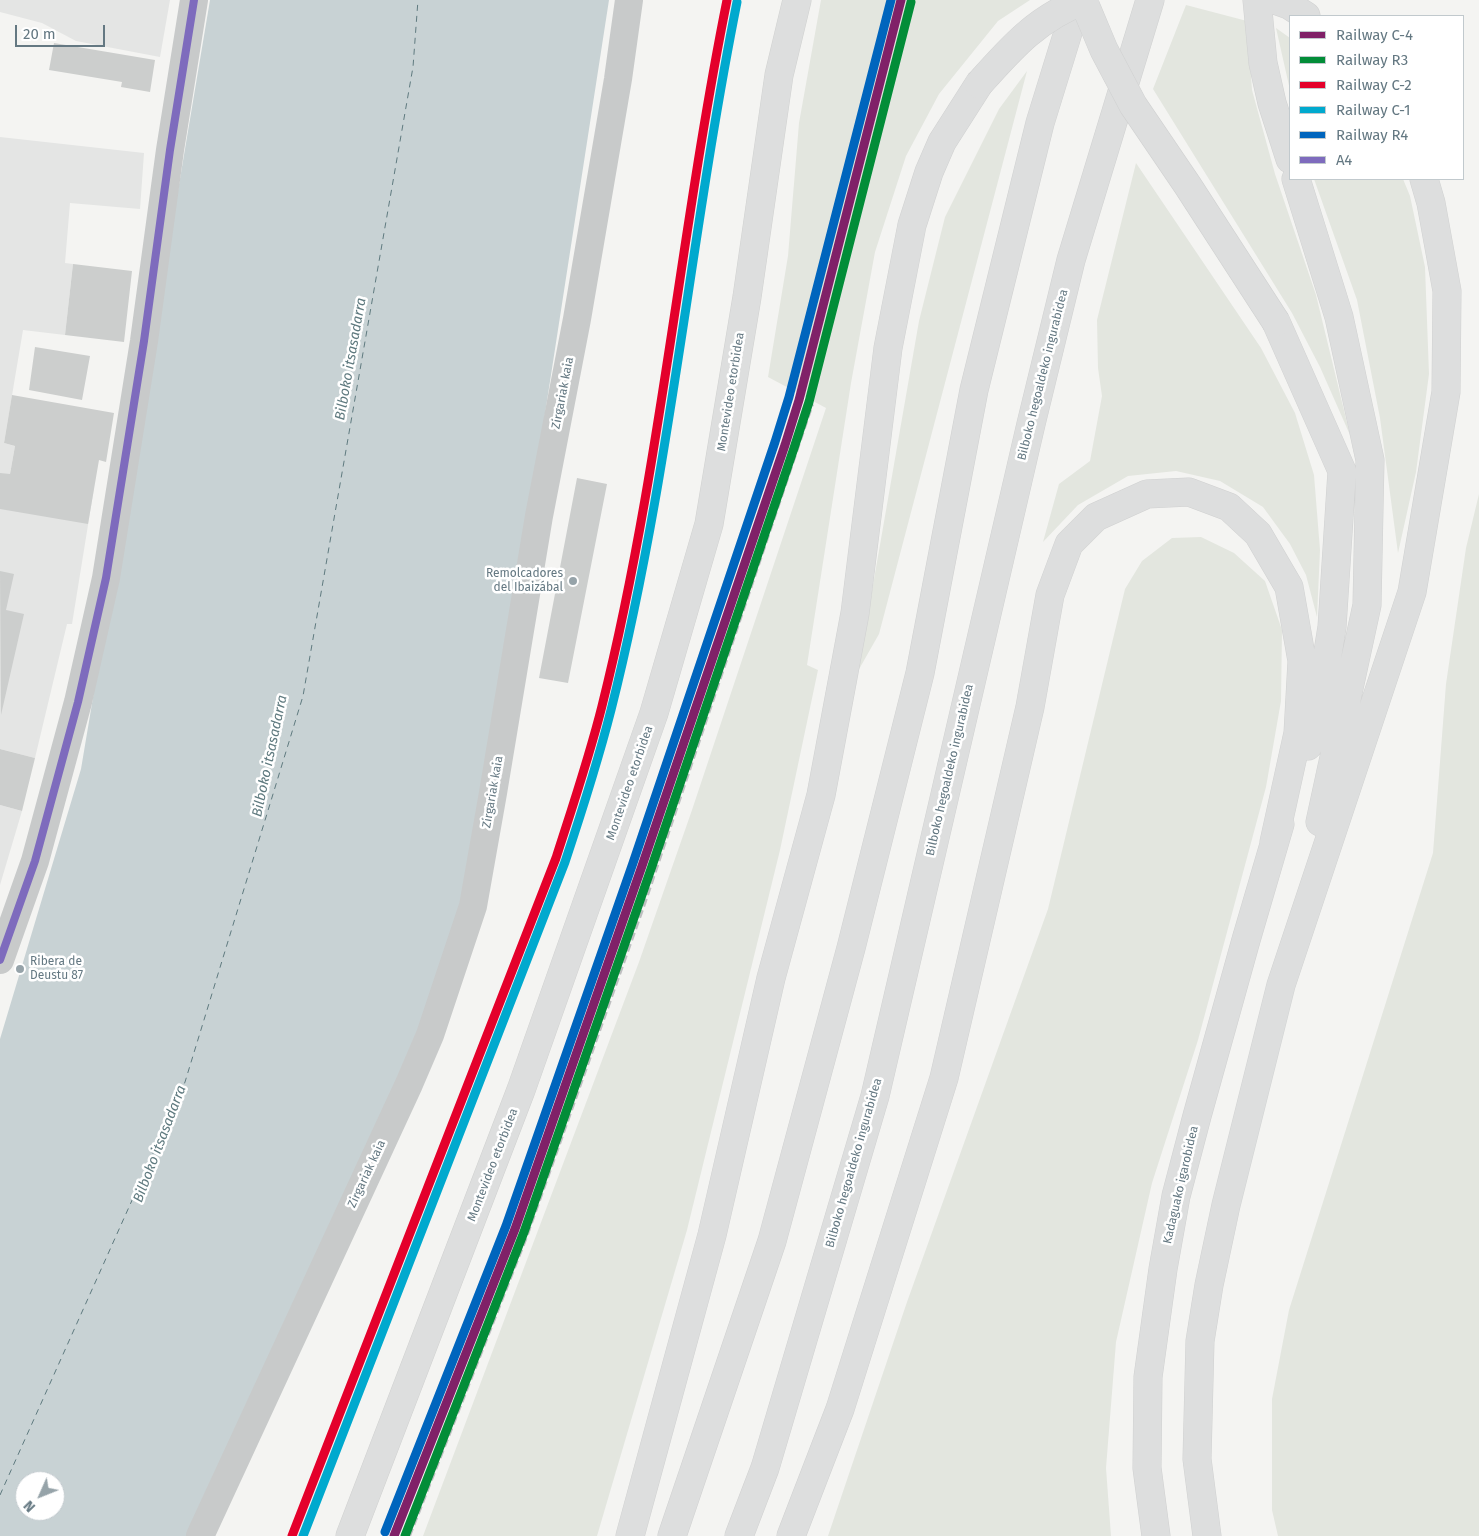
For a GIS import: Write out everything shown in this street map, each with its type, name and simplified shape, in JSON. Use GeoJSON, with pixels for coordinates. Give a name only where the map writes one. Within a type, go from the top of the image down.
{"type":"FeatureCollection","features":[{"type":"Feature","properties":{"kind":"main road","name":"Montevideo etorbidea"},"geometry":{"type":"LineString","coordinates":[[350,1536],[522,1090],[654,714],[709,524],[747,297],[779,75],[797,0]]}},
{"type":"Feature","properties":{"kind":"main road"},"geometry":{"type":"LineString","coordinates":[[672,1536],[772,1241],[851,948],[920,673],[974,390],[1040,124],[1078,0]]}},
{"type":"Feature","properties":{"kind":"main road"},"geometry":{"type":"LineString","coordinates":[[630,1536],[712,1235],[771,978],[821,795],[855,612],[888,348],[912,225],[929,172],[942,142],[979,84],[1010,48],[1040,22],[1066,7],[1084,0],[1104,50],[1133,105],[1276,322],[1342,471],[1332,627],[1317,719],[1274,842]]}},
{"type":"Feature","properties":{"kind":"main road","name":"Bilboko hegoaldeko ingurabidea"},"geometry":{"type":"LineString","coordinates":[[739,1536],[764,1468],[875,1096],[1030,424],[1071,260],[1150,0]]}},
{"type":"Feature","properties":{"kind":"main road"},"geometry":{"type":"LineString","coordinates":[[1256,0],[1263,64],[1272,103],[1289,156]]}},
{"type":"Feature","properties":{"kind":"main road"},"geometry":{"type":"LineString","coordinates":[[1275,0],[1289,5],[1304,15]]}},
{"type":"Feature","properties":{"kind":"main road"},"geometry":{"type":"LineString","coordinates":[[1288,968],[1367,605],[1370,460],[1339,318],[1296,180]]}},
{"type":"Feature","properties":{"kind":"main road"},"geometry":{"type":"LineString","coordinates":[[1207,1536],[1197,1459],[1200,1341],[1209,1285],[1226,1205],[1274,1012],[1412,592],[1446,392],[1447,291],[1427,191]]}},
{"type":"Feature","properties":{"kind":"main road"},"geometry":{"type":"LineString","coordinates":[[791,1536],[840,1409],[944,1078],[1030,707],[1050,595],[1069,544],[1096,517],[1147,494],[1189,492],[1229,507],[1258,534],[1289,587],[1302,661],[1298,733],[1274,842]]}},
{"type":"Feature","properties":{"kind":"main road","name":"Kadaguako igarobidea"},"geometry":{"type":"LineString","coordinates":[[1156,1536],[1147,1468],[1148,1377],[1163,1269],[1176,1196],[1274,842]]}},
{"type":"Feature","properties":{"kind":"street"},"geometry":{"type":"LineString","coordinates":[[0,960],[35,861],[78,702],[106,578],[144,341],[170,150],[194,0]]}},
{"type":"Feature","properties":{"kind":"street","name":"Zirgariak kaia"},"geometry":{"type":"LineString","coordinates":[[200,1536],[409,1084],[430,1035],[473,906],[492,803],[539,516],[577,319],[615,98],[629,0]]}},
{"type":"Feature","properties":{"kind":"shaded area"},"geometry":{"type":"Polygon","coordinates":[[[0,0],[170,0],[160,57],[76,41],[42,23],[0,12],[0,0]]]}},
{"type":"Feature","properties":{"kind":"shaded area"},"geometry":{"type":"Polygon","coordinates":[[[821,0],[1030,0],[998,21],[939,94],[906,156],[875,252],[851,383],[807,665],[818,670],[780,850],[687,1230],[597,1536],[423,1536],[639,962],[692,810],[826,408],[768,377],[788,256],[799,123],[821,0]]]}},
{"type":"Feature","properties":{"kind":"shaded area"},"geometry":{"type":"Polygon","coordinates":[[[1186,5],[1247,21],[1252,90],[1275,174],[1316,295],[1350,435],[1320,367],[1292,313],[1153,89],[1186,5]]]}},
{"type":"Feature","properties":{"kind":"shaded area"},"geometry":{"type":"Polygon","coordinates":[[[1276,28],[1289,37],[1289,86],[1276,28]]]}},
{"type":"Feature","properties":{"kind":"shaded area"},"geometry":{"type":"Polygon","coordinates":[[[1027,71],[879,634],[858,671],[919,321],[945,217],[999,109],[1027,71]]]}},
{"type":"Feature","properties":{"kind":"shaded area"},"geometry":{"type":"Polygon","coordinates":[[[0,137],[144,153],[140,209],[70,203],[65,263],[73,264],[65,335],[23,330],[4,443],[15,446],[10,474],[94,488],[72,624],[67,624],[35,758],[0,749],[0,137]]]}},
{"type":"Feature","properties":{"kind":"shaded area"},"geometry":{"type":"Polygon","coordinates":[[[1136,163],[1261,348],[1295,413],[1314,475],[1320,550],[1317,617],[1306,575],[1290,544],[1263,507],[1220,481],[1176,471],[1128,476],[1078,505],[1043,542],[1059,484],[1090,461],[1102,396],[1098,368],[1097,320],[1136,163]]]}},
{"type":"Feature","properties":{"kind":"shaded area"},"geometry":{"type":"Polygon","coordinates":[[[1314,180],[1403,180],[1410,196],[1425,267],[1429,374],[1416,472],[1398,553],[1380,418],[1357,300],[1314,180]]]}},
{"type":"Feature","properties":{"kind":"shaded area"},"geometry":{"type":"Polygon","coordinates":[[[1479,494],[1479,1536],[1278,1536],[1272,1510],[1272,1399],[1289,1310],[1433,853],[1446,684],[1466,548],[1479,494]]]}},
{"type":"Feature","properties":{"kind":"shaded area"},"geometry":{"type":"Polygon","coordinates":[[[1201,537],[1234,553],[1265,581],[1282,630],[1281,701],[1266,787],[1198,1040],[1152,1183],[1116,1342],[1106,1468],[1111,1536],[828,1536],[907,1302],[1048,909],[1125,589],[1142,561],[1172,538],[1201,537]]]}},
{"type":"Feature","properties":{"kind":"shaded area"},"geometry":{"type":"Polygon","coordinates":[[[0,805],[22,811],[0,885],[0,805]]]}},
{"type":"Feature","properties":{"kind":"water","name":"Bilboko itsasadarra"},"geometry":{"type":"Polygon","coordinates":[[[210,0],[609,0],[529,517],[463,904],[420,1030],[187,1536],[0,1536],[0,1039],[81,769],[210,0]]]}},
{"type":"Feature","properties":{"kind":"building"},"geometry":{"type":"Polygon","coordinates":[[[54,43],[155,60],[150,92],[121,87],[122,82],[49,70],[54,43]]]}},
{"type":"Feature","properties":{"kind":"building"},"geometry":{"type":"Polygon","coordinates":[[[73,264],[132,271],[124,342],[65,335],[73,264]]]}},
{"type":"Feature","properties":{"kind":"building"},"geometry":{"type":"Polygon","coordinates":[[[35,347],[90,356],[82,400],[29,390],[35,347]]]}},
{"type":"Feature","properties":{"kind":"building"},"geometry":{"type":"Polygon","coordinates":[[[12,395],[114,413],[106,462],[99,460],[88,524],[0,509],[0,473],[10,474],[15,446],[4,443],[12,395]]]}},
{"type":"Feature","properties":{"kind":"building","name":"Remolcadores del Ibaizábal"},"geometry":{"type":"Polygon","coordinates":[[[577,478],[607,484],[568,683],[539,678],[577,478]]]}},
{"type":"Feature","properties":{"kind":"building"},"geometry":{"type":"Polygon","coordinates":[[[0,571],[14,574],[6,610],[24,614],[1,715],[0,571]]]}},
{"type":"Feature","properties":{"kind":"building"},"geometry":{"type":"Polygon","coordinates":[[[0,749],[35,758],[22,811],[0,805],[0,749]]]}},
{"type":"Feature","properties":{"kind":"ferry route"},"geometry":{"type":"LineString","coordinates":[[0,1495],[185,1082],[303,696],[413,67],[418,0]]}},
{"type":"Feature","properties":{"kind":"railway"},"geometry":{"type":"LineString","coordinates":[[409,1536],[526,1237],[645,901],[812,404]]}},
{"type":"Feature","properties":{"kind":"rail line","name":"C-2"},"geometry":{"type":"LineString","coordinates":[[292,1536],[556,858],[592,745],[622,619],[639,531],[655,442],[696,176],[727,0]]}},
{"type":"Feature","properties":{"kind":"rail line","name":"R4"},"geometry":{"type":"LineString","coordinates":[[385,1532],[506,1226],[633,863],[775,442],[789,397],[891,0]]}},
{"type":"Feature","properties":{"kind":"rail line","name":"C-4"},"geometry":{"type":"LineString","coordinates":[[394,1536],[515,1229],[642,866],[785,445],[799,400],[901,0]]}},
{"type":"Feature","properties":{"kind":"rail line","name":"C-1"},"geometry":{"type":"LineString","coordinates":[[303,1536],[565,862],[601,748],[631,622],[649,534],[706,179],[737,2]]}},
{"type":"Feature","properties":{"kind":"rail line","name":"R3"},"geometry":{"type":"LineString","coordinates":[[405,1536],[524,1232],[651,869],[794,448],[809,402],[911,2]]}},
{"type":"Feature","properties":{"kind":"transit line","name":"A4"},"geometry":{"type":"LineString","coordinates":[[0,960],[35,861],[78,702],[106,578],[144,341],[170,150],[194,0]]}},
{"type":"Feature","properties":{"kind":"place","name":"Remolcadores del Ibaizábal"},"geometry":{"type":"Point","coordinates":[573,581]}},
{"type":"Feature","properties":{"kind":"place","name":"Ribera de Deustu 87"},"geometry":{"type":"Point","coordinates":[20,969]}}]}
